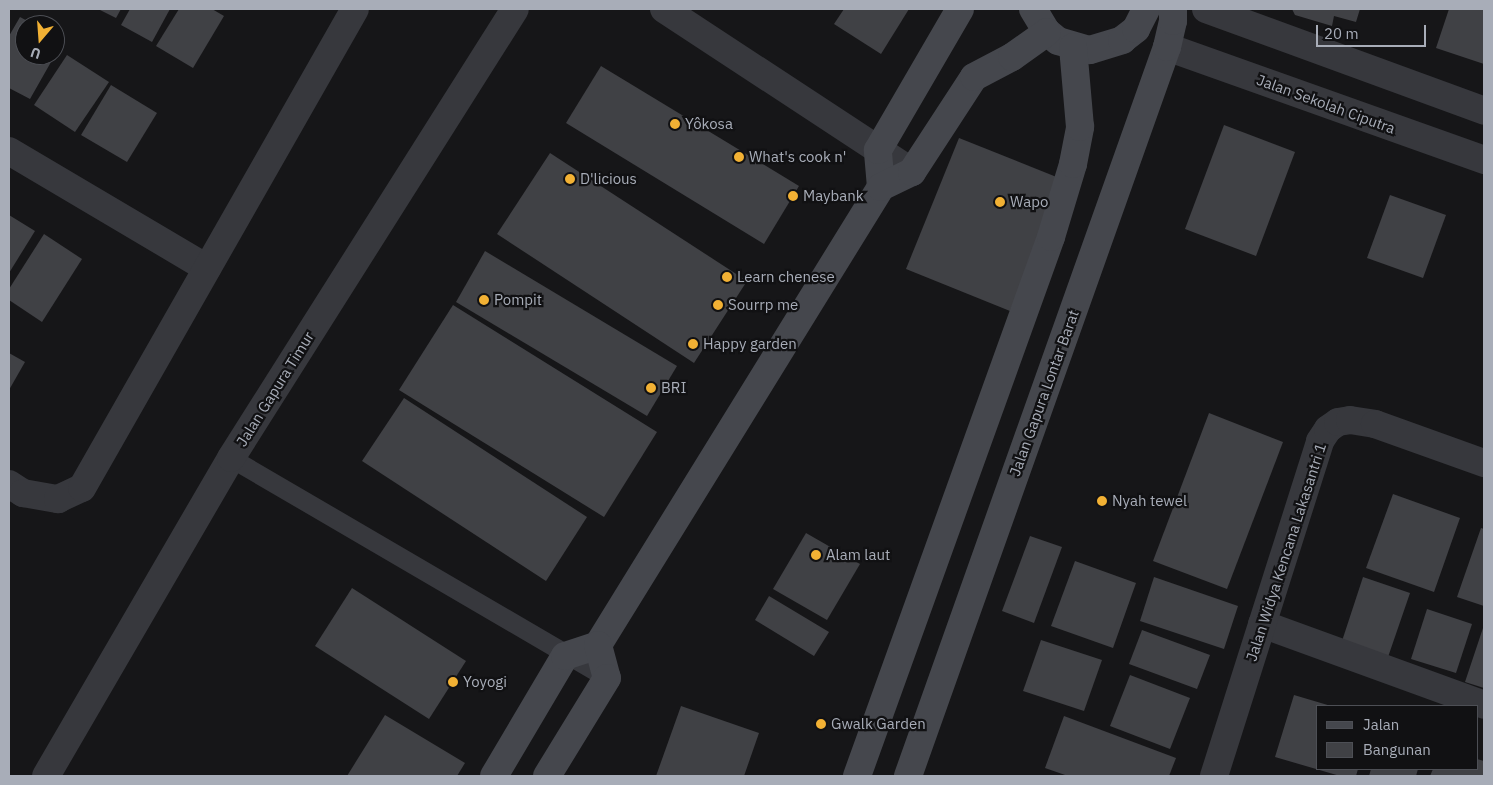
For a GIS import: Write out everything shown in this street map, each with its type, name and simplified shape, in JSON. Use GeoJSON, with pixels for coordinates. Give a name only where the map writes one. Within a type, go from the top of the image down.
{"type":"FeatureCollection","features":[{"type":"Feature","properties":{"kind":"street"},"geometry":{"type":"LineString","coordinates":[[9,484],[23,492],[58,499],[82,488],[355,9]]}},
{"type":"Feature","properties":{"kind":"street","name":"Jalan Gapura Timur"},"geometry":{"type":"LineString","coordinates":[[46,776],[231,458],[516,9]]}},
{"type":"Feature","properties":{"kind":"street"},"geometry":{"type":"LineString","coordinates":[[664,9],[912,172]]}},
{"type":"Feature","properties":{"kind":"street"},"geometry":{"type":"LineString","coordinates":[[880,187],[878,150],[960,9]]}},
{"type":"Feature","properties":{"kind":"street"},"geometry":{"type":"LineString","coordinates":[[1033,9],[1047,32],[1073,47],[1107,48],[1122,40],[1136,29],[1146,9]]}},
{"type":"Feature","properties":{"kind":"street","name":"Jalan Gapura Lontar Barat"},"geometry":{"type":"LineString","coordinates":[[908,776],[1167,47],[1173,21],[1173,9]]}},
{"type":"Feature","properties":{"kind":"street"},"geometry":{"type":"LineString","coordinates":[[1206,9],[1484,111]]}},
{"type":"Feature","properties":{"kind":"street"},"geometry":{"type":"LineString","coordinates":[[494,776],[565,656],[598,645],[880,187],[912,172],[974,77],[1012,56],[1047,32]]}},
{"type":"Feature","properties":{"kind":"street"},"geometry":{"type":"LineString","coordinates":[[857,776],[1048,246],[1073,164],[1080,127],[1073,47]]}},
{"type":"Feature","properties":{"kind":"street","name":"Jalan Sekolah Ciputra"},"geometry":{"type":"LineString","coordinates":[[1167,47],[1484,160]]}},
{"type":"Feature","properties":{"kind":"street"},"geometry":{"type":"LineString","coordinates":[[9,151],[207,268]]}},
{"type":"Feature","properties":{"kind":"street","name":"Jalan Widya Kencana Lakasantri 1"},"geometry":{"type":"LineString","coordinates":[[1214,776],[1320,441],[1328,429],[1338,422],[1350,420],[1375,424],[1484,463]]}},
{"type":"Feature","properties":{"kind":"street"},"geometry":{"type":"LineString","coordinates":[[1262,624],[1484,705]]}},
{"type":"Feature","properties":{"kind":"street"},"geometry":{"type":"LineString","coordinates":[[547,776],[607,678],[598,645]]}},
{"type":"Feature","properties":{"kind":"lane"},"geometry":{"type":"LineString","coordinates":[[231,458],[565,656],[607,678]]}},
{"type":"Feature","properties":{"kind":"building"},"geometry":{"type":"Polygon","coordinates":[[[98,9],[121,9],[116,18],[98,9]]]}},
{"type":"Feature","properties":{"kind":"building"},"geometry":{"type":"Polygon","coordinates":[[[130,9],[170,9],[152,42],[121,25],[130,9]]]}},
{"type":"Feature","properties":{"kind":"building"},"geometry":{"type":"Polygon","coordinates":[[[179,9],[212,9],[224,16],[193,68],[156,46],[179,9]]]}},
{"type":"Feature","properties":{"kind":"building"},"geometry":{"type":"Polygon","coordinates":[[[844,9],[909,9],[881,54],[834,24],[844,9]]]}},
{"type":"Feature","properties":{"kind":"building"},"geometry":{"type":"Polygon","coordinates":[[[1292,9],[1360,9],[1356,22],[1334,16],[1332,26],[1295,15],[1292,9]]]}},
{"type":"Feature","properties":{"kind":"building"},"geometry":{"type":"Polygon","coordinates":[[[1449,9],[1484,9],[1484,64],[1436,48],[1449,9]]]}},
{"type":"Feature","properties":{"kind":"building"},"geometry":{"type":"Polygon","coordinates":[[[15,26],[15,65],[49,65],[30,99],[9,88],[9,36],[15,26]]]}},
{"type":"Feature","properties":{"kind":"building"},"geometry":{"type":"Polygon","coordinates":[[[67,55],[109,82],[75,132],[34,105],[60,65],[65,65],[67,55]]]}},
{"type":"Feature","properties":{"kind":"building"},"geometry":{"type":"Polygon","coordinates":[[[601,66],[799,186],[764,244],[566,123],[601,66]]]}},
{"type":"Feature","properties":{"kind":"building"},"geometry":{"type":"Polygon","coordinates":[[[111,85],[157,113],[127,162],[81,135],[111,85]]]}},
{"type":"Feature","properties":{"kind":"building"},"geometry":{"type":"Polygon","coordinates":[[[1224,125],[1295,152],[1256,256],[1185,229],[1224,125]]]}},
{"type":"Feature","properties":{"kind":"building"},"geometry":{"type":"Polygon","coordinates":[[[959,138],[1064,180],[1010,311],[906,269],[959,138]]]}},
{"type":"Feature","properties":{"kind":"building"},"geometry":{"type":"Polygon","coordinates":[[[550,153],[747,281],[694,363],[497,234],[550,153]]]}},
{"type":"Feature","properties":{"kind":"building"},"geometry":{"type":"Polygon","coordinates":[[[1390,195],[1446,215],[1423,278],[1367,258],[1390,195]]]}},
{"type":"Feature","properties":{"kind":"building"},"geometry":{"type":"Polygon","coordinates":[[[9,215],[35,231],[9,273],[9,215]]]}},
{"type":"Feature","properties":{"kind":"building"},"geometry":{"type":"Polygon","coordinates":[[[44,234],[82,259],[42,322],[9,300],[9,289],[44,234]]]}},
{"type":"Feature","properties":{"kind":"building"},"geometry":{"type":"Polygon","coordinates":[[[485,251],[677,366],[647,416],[456,302],[485,251]]]}},
{"type":"Feature","properties":{"kind":"building"},"geometry":{"type":"Polygon","coordinates":[[[453,305],[657,432],[604,517],[399,390],[453,305]]]}},
{"type":"Feature","properties":{"kind":"building"},"geometry":{"type":"Polygon","coordinates":[[[9,353],[25,362],[9,390],[9,353]]]}},
{"type":"Feature","properties":{"kind":"building"},"geometry":{"type":"Polygon","coordinates":[[[404,398],[587,517],[546,581],[362,461],[404,398]]]}},
{"type":"Feature","properties":{"kind":"building"},"geometry":{"type":"Polygon","coordinates":[[[1209,413],[1283,442],[1227,589],[1153,561],[1209,413]]]}},
{"type":"Feature","properties":{"kind":"building"},"geometry":{"type":"Polygon","coordinates":[[[1393,494],[1460,518],[1434,592],[1366,568],[1393,494]]]}},
{"type":"Feature","properties":{"kind":"building"},"geometry":{"type":"Polygon","coordinates":[[[1481,528],[1484,529],[1484,606],[1457,597],[1481,528]]]}},
{"type":"Feature","properties":{"kind":"building"},"geometry":{"type":"Polygon","coordinates":[[[806,533],[860,564],[827,620],[773,589],[806,533]]]}},
{"type":"Feature","properties":{"kind":"building"},"geometry":{"type":"Polygon","coordinates":[[[1030,536],[1062,547],[1034,623],[1002,611],[1030,536]]]}},
{"type":"Feature","properties":{"kind":"building"},"geometry":{"type":"Polygon","coordinates":[[[1075,561],[1136,583],[1113,648],[1051,626],[1075,561]]]}},
{"type":"Feature","properties":{"kind":"building"},"geometry":{"type":"Polygon","coordinates":[[[1154,577],[1238,606],[1224,649],[1140,621],[1154,577]]]}},
{"type":"Feature","properties":{"kind":"building"},"geometry":{"type":"Polygon","coordinates":[[[1363,577],[1410,593],[1388,657],[1342,641],[1363,577]]]}},
{"type":"Feature","properties":{"kind":"building"},"geometry":{"type":"Polygon","coordinates":[[[352,588],[466,661],[429,719],[315,646],[352,588]]]}},
{"type":"Feature","properties":{"kind":"building"},"geometry":{"type":"Polygon","coordinates":[[[769,596],[829,632],[814,656],[755,620],[769,596]]]}},
{"type":"Feature","properties":{"kind":"building"},"geometry":{"type":"Polygon","coordinates":[[[1427,609],[1472,624],[1456,673],[1411,659],[1427,609]]]}},
{"type":"Feature","properties":{"kind":"building"},"geometry":{"type":"Polygon","coordinates":[[[1484,625],[1484,688],[1465,682],[1484,625]]]}},
{"type":"Feature","properties":{"kind":"building"},"geometry":{"type":"Polygon","coordinates":[[[1142,630],[1210,655],[1197,689],[1129,664],[1142,630]]]}},
{"type":"Feature","properties":{"kind":"building"},"geometry":{"type":"Polygon","coordinates":[[[1041,640],[1102,660],[1084,711],[1023,691],[1041,640]]]}},
{"type":"Feature","properties":{"kind":"building"},"geometry":{"type":"Polygon","coordinates":[[[1130,675],[1190,698],[1170,749],[1110,726],[1130,675]]]}},
{"type":"Feature","properties":{"kind":"building"},"geometry":{"type":"Polygon","coordinates":[[[1294,695],[1328,705],[1316,705],[1316,769],[1275,757],[1294,695]]]}},
{"type":"Feature","properties":{"kind":"building"},"geometry":{"type":"Polygon","coordinates":[[[681,706],[759,733],[744,776],[656,776],[681,706]]]}},
{"type":"Feature","properties":{"kind":"building"},"geometry":{"type":"Polygon","coordinates":[[[385,715],[465,763],[457,776],[347,776],[385,715]]]}},
{"type":"Feature","properties":{"kind":"building"},"geometry":{"type":"Polygon","coordinates":[[[1064,716],[1176,758],[1169,776],[1068,776],[1045,768],[1064,716]]]}},
{"type":"Feature","properties":{"kind":"building"},"geometry":{"type":"Polygon","coordinates":[[[1478,759],[1484,761],[1484,776],[1430,776],[1433,770],[1478,770],[1478,759]]]}},
{"type":"Feature","properties":{"kind":"building"},"geometry":{"type":"Polygon","coordinates":[[[1319,770],[1358,770],[1356,776],[1340,776],[1319,770]]]}},
{"type":"Feature","properties":{"kind":"building"},"geometry":{"type":"Polygon","coordinates":[[[1371,770],[1418,770],[1416,776],[1369,776],[1371,770]]]}},
{"type":"Feature","properties":{"kind":"place","name":"Yôkosa"},"geometry":{"type":"Point","coordinates":[675,124]}},
{"type":"Feature","properties":{"kind":"place","name":"What's cook n'"},"geometry":{"type":"Point","coordinates":[739,157]}},
{"type":"Feature","properties":{"kind":"place","name":"D'licious"},"geometry":{"type":"Point","coordinates":[570,179]}},
{"type":"Feature","properties":{"kind":"place","name":"Maybank"},"geometry":{"type":"Point","coordinates":[793,196]}},
{"type":"Feature","properties":{"kind":"place","name":"Wapo"},"geometry":{"type":"Point","coordinates":[1000,202]}},
{"type":"Feature","properties":{"kind":"place","name":"Learn chenese"},"geometry":{"type":"Point","coordinates":[727,277]}},
{"type":"Feature","properties":{"kind":"place","name":"Pompit"},"geometry":{"type":"Point","coordinates":[484,300]}},
{"type":"Feature","properties":{"kind":"place","name":"Sourrp me"},"geometry":{"type":"Point","coordinates":[718,305]}},
{"type":"Feature","properties":{"kind":"place","name":"Happy garden"},"geometry":{"type":"Point","coordinates":[693,344]}},
{"type":"Feature","properties":{"kind":"place","name":"BRI"},"geometry":{"type":"Point","coordinates":[651,388]}},
{"type":"Feature","properties":{"kind":"place","name":"Nyah tewel"},"geometry":{"type":"Point","coordinates":[1102,501]}},
{"type":"Feature","properties":{"kind":"place","name":"Alam laut"},"geometry":{"type":"Point","coordinates":[816,555]}},
{"type":"Feature","properties":{"kind":"place","name":"Yoyogi"},"geometry":{"type":"Point","coordinates":[453,682]}},
{"type":"Feature","properties":{"kind":"place","name":"Gwalk Garden"},"geometry":{"type":"Point","coordinates":[821,724]}}]}
